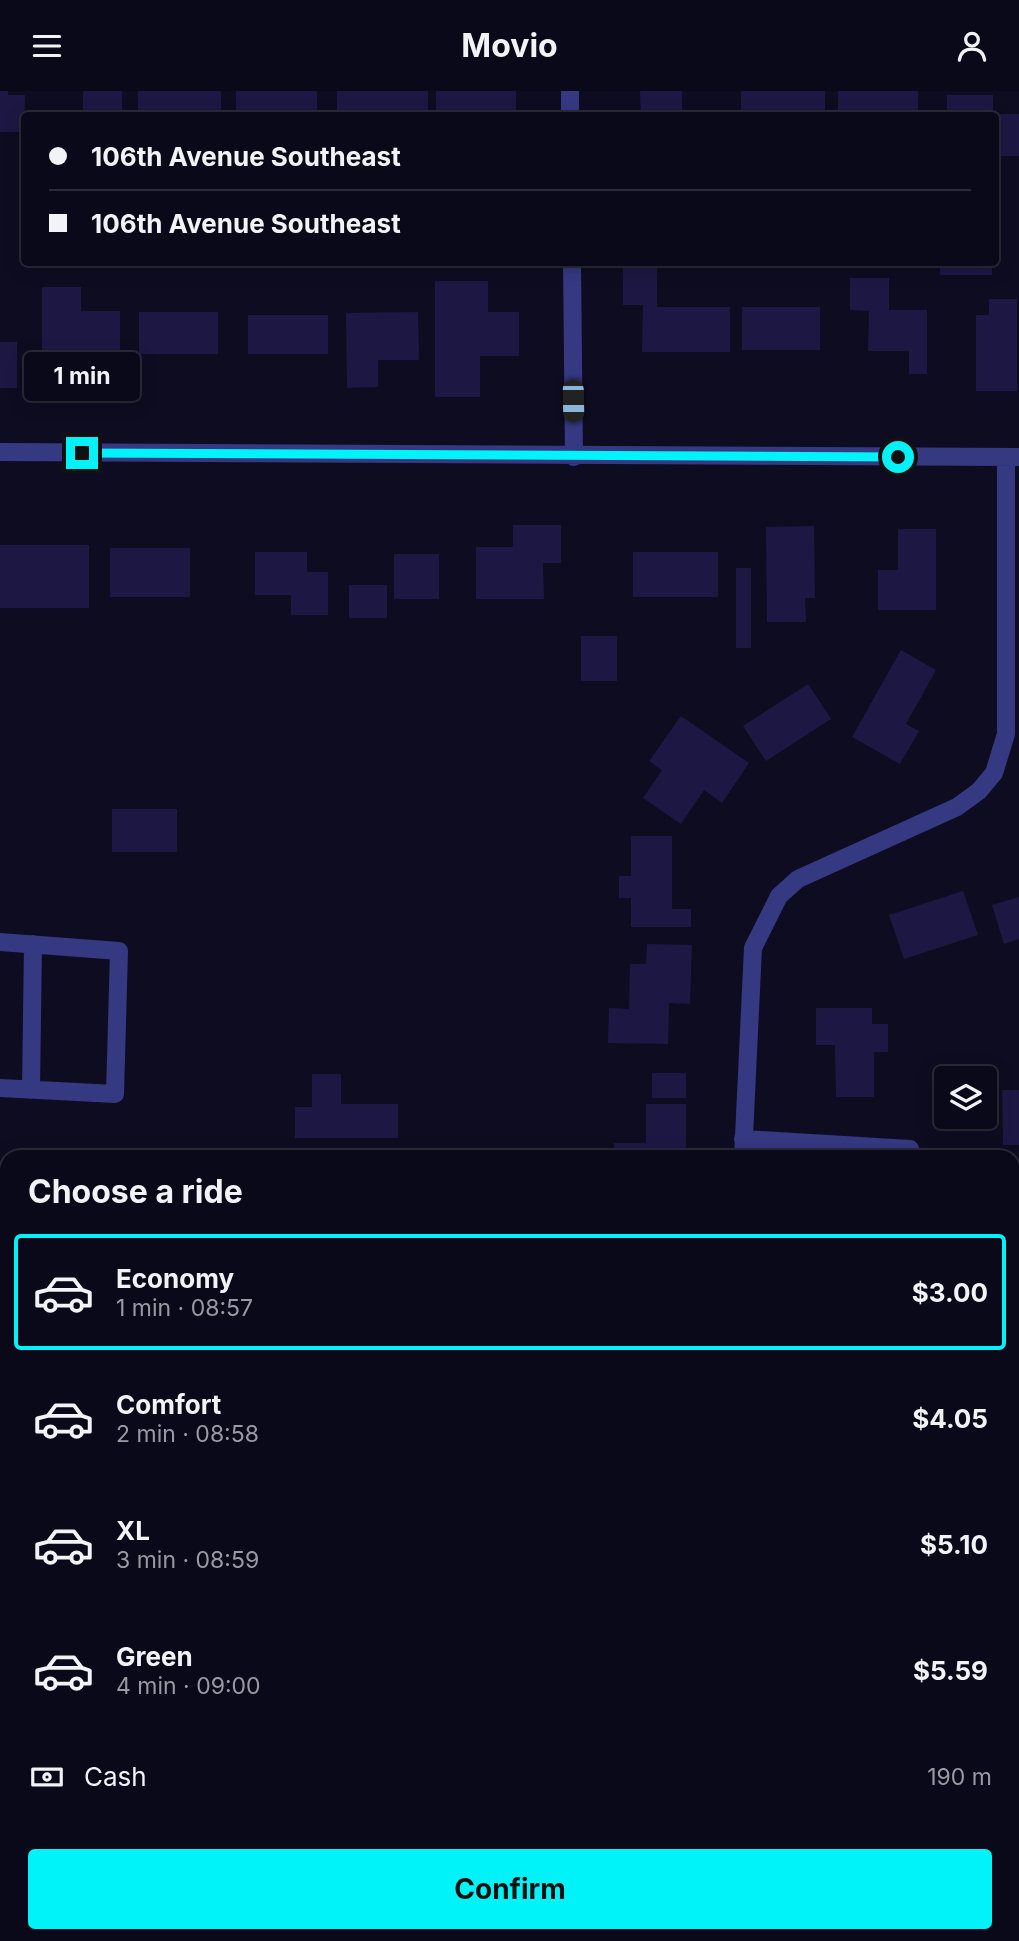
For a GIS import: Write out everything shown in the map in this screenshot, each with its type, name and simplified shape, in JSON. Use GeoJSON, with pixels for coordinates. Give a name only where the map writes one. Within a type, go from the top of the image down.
{"type":"FeatureCollection","features":[{"type":"Feature","properties":{"kind":"street"},"geometry":{"type":"LineString","coordinates":[[570,91],[570,112]]}},
{"type":"Feature","properties":{"kind":"street"},"geometry":{"type":"LineString","coordinates":[[572,266],[574,457]]}},
{"type":"Feature","properties":{"kind":"street"},"geometry":{"type":"LineString","coordinates":[[0,452],[574,457],[1012,457],[1006,734],[994,773],[979,791],[957,807],[798,879],[779,896],[752,948],[743,1148],[911,1149]]}},
{"type":"Feature","properties":{"kind":"street"},"geometry":{"type":"LineString","coordinates":[[0,942],[119,951],[115,1094],[0,1088]]}},
{"type":"Feature","properties":{"kind":"street"},"geometry":{"type":"LineString","coordinates":[[31,1090],[33,944]]}},
{"type":"Feature","properties":{"kind":"building"},"geometry":{"type":"Polygon","coordinates":[[[0,91],[8,91],[8,95],[25,95],[25,112],[21,112],[21,132],[0,132],[0,91]]]}},
{"type":"Feature","properties":{"kind":"building"},"geometry":{"type":"Polygon","coordinates":[[[83,91],[122,91],[122,112],[83,112],[83,91]]]}},
{"type":"Feature","properties":{"kind":"building"},"geometry":{"type":"Polygon","coordinates":[[[138,91],[221,91],[221,112],[138,112],[138,91]]]}},
{"type":"Feature","properties":{"kind":"building"},"geometry":{"type":"Polygon","coordinates":[[[236,91],[317,91],[317,112],[236,112],[236,91]]]}},
{"type":"Feature","properties":{"kind":"building"},"geometry":{"type":"Polygon","coordinates":[[[337,91],[428,91],[428,112],[337,112],[337,91]]]}},
{"type":"Feature","properties":{"kind":"building"},"geometry":{"type":"Polygon","coordinates":[[[436,91],[516,91],[516,112],[436,112],[436,91]]]}},
{"type":"Feature","properties":{"kind":"building"},"geometry":{"type":"Polygon","coordinates":[[[640,91],[682,91],[682,112],[641,112],[640,91]]]}},
{"type":"Feature","properties":{"kind":"building"},"geometry":{"type":"Polygon","coordinates":[[[741,91],[825,91],[825,112],[741,112],[741,91]]]}},
{"type":"Feature","properties":{"kind":"building"},"geometry":{"type":"Polygon","coordinates":[[[838,91],[918,91],[918,112],[838,112],[838,91]]]}},
{"type":"Feature","properties":{"kind":"building"},"geometry":{"type":"Polygon","coordinates":[[[947,95],[993,95],[993,112],[947,112],[947,95]]]}},
{"type":"Feature","properties":{"kind":"building"},"geometry":{"type":"Polygon","coordinates":[[[999,114],[1019,114],[1019,156],[999,156],[999,114]]]}},
{"type":"Feature","properties":{"kind":"building"},"geometry":{"type":"Polygon","coordinates":[[[623,266],[657,266],[657,307],[730,307],[730,352],[642,352],[643,305],[623,305],[623,266]]]}},
{"type":"Feature","properties":{"kind":"building"},"geometry":{"type":"Polygon","coordinates":[[[940,266],[992,266],[992,275],[940,275],[940,266]]]}},
{"type":"Feature","properties":{"kind":"building"},"geometry":{"type":"Polygon","coordinates":[[[850,278],[889,278],[889,310],[927,310],[927,374],[909,374],[909,351],[868,351],[869,311],[850,310],[850,278]]]}},
{"type":"Feature","properties":{"kind":"building"},"geometry":{"type":"Polygon","coordinates":[[[435,281],[488,281],[488,312],[519,312],[519,356],[480,356],[480,397],[435,397],[435,281]]]}},
{"type":"Feature","properties":{"kind":"building"},"geometry":{"type":"Polygon","coordinates":[[[42,287],[81,287],[81,311],[120,311],[120,356],[42,356],[42,287]]]}},
{"type":"Feature","properties":{"kind":"building"},"geometry":{"type":"Polygon","coordinates":[[[989,299],[1017,299],[1017,391],[976,391],[976,315],[989,315],[989,299]]]}},
{"type":"Feature","properties":{"kind":"building"},"geometry":{"type":"Polygon","coordinates":[[[742,307],[820,307],[820,350],[742,350],[742,307]]]}},
{"type":"Feature","properties":{"kind":"building"},"geometry":{"type":"Polygon","coordinates":[[[139,312],[218,312],[218,354],[139,354],[139,312]]]}},
{"type":"Feature","properties":{"kind":"building"},"geometry":{"type":"Polygon","coordinates":[[[418,312],[419,360],[378,360],[378,387],[347,388],[346,313],[418,312]]]}},
{"type":"Feature","properties":{"kind":"building"},"geometry":{"type":"Polygon","coordinates":[[[248,315],[328,315],[328,354],[248,354],[248,315]]]}},
{"type":"Feature","properties":{"kind":"building"},"geometry":{"type":"Polygon","coordinates":[[[0,342],[17,342],[17,388],[0,388],[0,342]]]}},
{"type":"Feature","properties":{"kind":"building"},"geometry":{"type":"Polygon","coordinates":[[[513,525],[561,525],[561,563],[543,563],[544,599],[476,599],[476,547],[513,547],[513,525]]]}},
{"type":"Feature","properties":{"kind":"building"},"geometry":{"type":"Polygon","coordinates":[[[814,526],[815,598],[805,598],[806,622],[767,622],[766,527],[814,526]]]}},
{"type":"Feature","properties":{"kind":"building"},"geometry":{"type":"Polygon","coordinates":[[[898,529],[936,529],[936,610],[878,610],[878,570],[898,570],[898,529]]]}},
{"type":"Feature","properties":{"kind":"building"},"geometry":{"type":"Polygon","coordinates":[[[0,545],[89,545],[89,608],[0,608],[0,545]]]}},
{"type":"Feature","properties":{"kind":"building"},"geometry":{"type":"Polygon","coordinates":[[[110,548],[190,548],[190,597],[110,597],[110,548]]]}},
{"type":"Feature","properties":{"kind":"building"},"geometry":{"type":"Polygon","coordinates":[[[255,552],[307,552],[307,572],[328,572],[328,615],[291,615],[291,595],[255,595],[255,552]]]}},
{"type":"Feature","properties":{"kind":"building"},"geometry":{"type":"Polygon","coordinates":[[[633,552],[718,552],[718,597],[633,597],[633,552]]]}},
{"type":"Feature","properties":{"kind":"building"},"geometry":{"type":"Polygon","coordinates":[[[394,554],[439,554],[439,599],[394,599],[394,554]]]}},
{"type":"Feature","properties":{"kind":"building"},"geometry":{"type":"Polygon","coordinates":[[[736,568],[751,568],[751,648],[736,648],[736,568]]]}},
{"type":"Feature","properties":{"kind":"building"},"geometry":{"type":"Polygon","coordinates":[[[349,585],[387,585],[387,618],[349,618],[349,585]]]}},
{"type":"Feature","properties":{"kind":"building"},"geometry":{"type":"Polygon","coordinates":[[[581,636],[617,636],[617,681],[581,681],[581,636]]]}},
{"type":"Feature","properties":{"kind":"building"},"geometry":{"type":"Polygon","coordinates":[[[901,650],[936,670],[906,724],[919,731],[900,764],[852,737],[901,650]]]}},
{"type":"Feature","properties":{"kind":"building"},"geometry":{"type":"Polygon","coordinates":[[[808,684],[831,719],[766,761],[743,726],[808,684]]]}},
{"type":"Feature","properties":{"kind":"building"},"geometry":{"type":"Polygon","coordinates":[[[681,716],[749,763],[722,803],[704,790],[681,824],[643,798],[662,770],[649,761],[681,716]]]}},
{"type":"Feature","properties":{"kind":"building"},"geometry":{"type":"Polygon","coordinates":[[[112,809],[177,809],[177,852],[112,852],[112,809]]]}},
{"type":"Feature","properties":{"kind":"building"},"geometry":{"type":"Polygon","coordinates":[[[631,836],[672,836],[672,909],[691,909],[691,927],[631,927],[631,898],[619,898],[619,876],[631,876],[631,836]]]}},
{"type":"Feature","properties":{"kind":"building"},"geometry":{"type":"Polygon","coordinates":[[[963,891],[978,935],[904,959],[889,915],[963,891]]]}},
{"type":"Feature","properties":{"kind":"building"},"geometry":{"type":"Polygon","coordinates":[[[1019,897],[1019,939],[1004,944],[992,905],[1019,897]]]}},
{"type":"Feature","properties":{"kind":"building"},"geometry":{"type":"Polygon","coordinates":[[[647,944],[692,945],[690,1004],[669,1003],[668,1044],[608,1043],[609,1008],[629,1009],[630,964],[646,964],[647,944]]]}},
{"type":"Feature","properties":{"kind":"building"},"geometry":{"type":"Polygon","coordinates":[[[816,1008],[872,1008],[872,1024],[888,1024],[888,1052],[874,1052],[874,1097],[836,1097],[835,1045],[816,1045],[816,1008]]]}},
{"type":"Feature","properties":{"kind":"building"},"geometry":{"type":"Polygon","coordinates":[[[652,1073],[686,1073],[686,1098],[652,1098],[652,1073]]]}},
{"type":"Feature","properties":{"kind":"building"},"geometry":{"type":"Polygon","coordinates":[[[312,1074],[341,1074],[341,1104],[398,1104],[398,1138],[295,1138],[295,1107],[312,1107],[312,1074]]]}},
{"type":"Feature","properties":{"kind":"building"},"geometry":{"type":"Polygon","coordinates":[[[1002,1090],[1019,1090],[1019,1145],[1003,1145],[1002,1090]]]}},
{"type":"Feature","properties":{"kind":"building"},"geometry":{"type":"Polygon","coordinates":[[[646,1104],[686,1104],[686,1150],[614,1150],[614,1143],[646,1143],[646,1104]]]}},
{"type":"Feature","properties":{"kind":"route"},"geometry":{"type":"LineString","coordinates":[[82,453],[898,457]]}}]}
